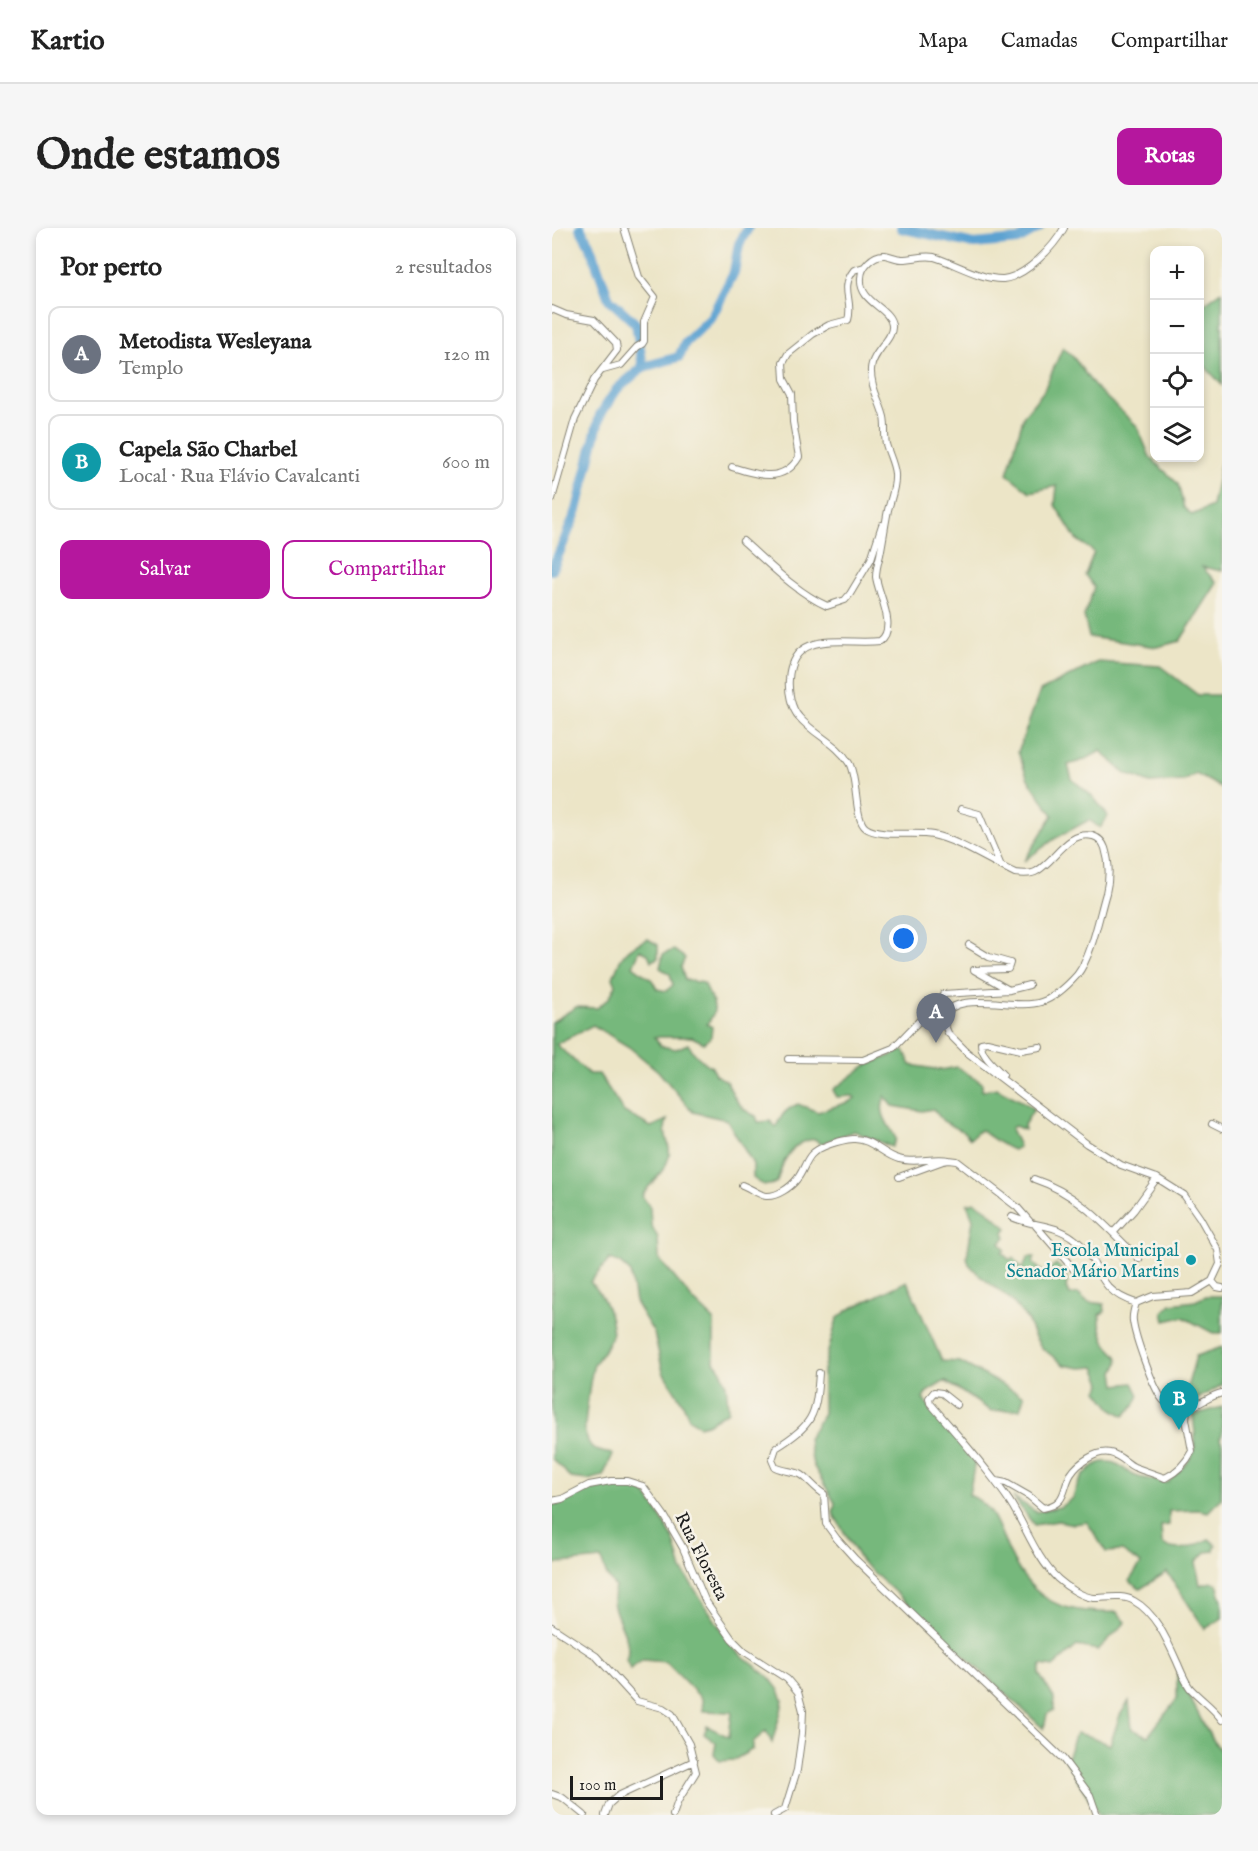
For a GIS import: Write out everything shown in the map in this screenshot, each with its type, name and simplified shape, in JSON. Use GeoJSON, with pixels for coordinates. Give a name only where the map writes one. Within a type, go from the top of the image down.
{"type":"FeatureCollection","features":[{"type":"Feature","properties":{"kind":"street"},"geometry":{"type":"LineString","coordinates":[[603,370],[621,365],[644,341],[644,322],[655,297],[639,277],[624,228]]}},
{"type":"Feature","properties":{"kind":"street"},"geometry":{"type":"LineString","coordinates":[[732,468],[766,476],[783,473],[792,468],[799,457],[793,422],[792,394],[784,379],[783,363],[788,354],[813,334],[829,325],[848,320],[850,312],[845,287],[854,270],[864,267],[876,256],[881,255],[904,260],[926,256],[972,272],[1004,279],[1016,275],[1041,257],[1057,242],[1064,228]]}},
{"type":"Feature","properties":{"kind":"street"},"geometry":{"type":"LineString","coordinates":[[743,541],[781,574],[827,606],[845,600],[871,559],[894,490],[894,464],[885,441],[884,416],[874,392],[871,372],[875,354],[892,332],[892,325],[890,319],[871,302],[864,292],[861,278],[864,267]]}},
{"type":"Feature","properties":{"kind":"street"},"geometry":{"type":"LineString","coordinates":[[552,309],[566,315],[594,320],[616,343],[617,350],[586,394],[575,418],[552,499]]}},
{"type":"Feature","properties":{"kind":"street"},"geometry":{"type":"LineString","coordinates":[[888,510],[876,575],[886,615],[887,630],[884,638],[867,643],[810,644],[794,657],[789,669],[790,694],[798,717],[844,755],[851,766],[857,790],[861,824],[877,832],[932,834],[946,838],[1015,873],[1024,874],[1037,871],[1074,838],[1085,835],[1097,837],[1104,844],[1109,861],[1109,880],[1086,957],[1078,973],[1065,986],[1051,998],[1040,1003],[1027,1005],[992,1002],[957,1004],[947,1010],[942,1018]]}},
{"type":"Feature","properties":{"kind":"street"},"geometry":{"type":"LineString","coordinates":[[961,809],[979,814],[1001,866]]}},
{"type":"Feature","properties":{"kind":"street"},"geometry":{"type":"LineString","coordinates":[[969,945],[989,957],[1010,963],[1008,969],[975,969],[974,971],[1009,990]]}},
{"type":"Feature","properties":{"kind":"street"},"geometry":{"type":"LineString","coordinates":[[947,1010],[942,1001],[943,994],[1009,990],[1029,985]]}},
{"type":"Feature","properties":{"kind":"street"},"geometry":{"type":"LineString","coordinates":[[788,1059],[863,1060],[893,1048],[919,1021],[926,1017],[942,1018]]}},
{"type":"Feature","properties":{"kind":"street"},"geometry":{"type":"LineString","coordinates":[[942,1018],[948,1034],[968,1053],[1087,1144],[1121,1165],[1156,1178],[1184,1195],[1218,1250],[1220,1264],[1212,1281],[1191,1293],[1153,1296],[1136,1303],[1121,1298],[1104,1284],[1092,1261],[1076,1239],[1064,1231],[1012,1217]]}},
{"type":"Feature","properties":{"kind":"street"},"geometry":{"type":"LineString","coordinates":[[1009,1083],[986,1058],[981,1050],[981,1043],[987,1042],[1022,1050],[1040,1047]]}},
{"type":"Feature","properties":{"kind":"street"},"geometry":{"type":"LineString","coordinates":[[1212,1124],[1222,1129]]}},
{"type":"Feature","properties":{"kind":"street"},"geometry":{"type":"LineString","coordinates":[[742,1185],[769,1197],[784,1190],[797,1179],[810,1155],[817,1150],[854,1139],[869,1142],[901,1160],[939,1158],[949,1160],[964,1166],[1017,1207],[1077,1273]]}},
{"type":"Feature","properties":{"kind":"street"},"geometry":{"type":"LineString","coordinates":[[899,1177],[949,1160]]}},
{"type":"Feature","properties":{"kind":"street"},"geometry":{"type":"LineString","coordinates":[[1113,1233],[1134,1210],[1156,1178]]}},
{"type":"Feature","properties":{"kind":"street"},"geometry":{"type":"LineString","coordinates":[[1034,1179],[1075,1198],[1139,1258]]}},
{"type":"Feature","properties":{"kind":"street"},"geometry":{"type":"LineString","coordinates":[[1212,1281],[1217,1287],[1222,1288]]}},
{"type":"Feature","properties":{"kind":"street"},"geometry":{"type":"LineString","coordinates":[[1136,1303],[1133,1322],[1159,1393],[1165,1402],[1175,1408],[1187,1409],[1222,1393]]}},
{"type":"Feature","properties":{"kind":"street"},"geometry":{"type":"LineString","coordinates":[[819,1373],[814,1412],[798,1433],[776,1448],[772,1460],[775,1467],[804,1476],[813,1487],[824,1494],[826,1524],[837,1539],[1063,1760],[1090,1795],[1097,1815]]}},
{"type":"Feature","properties":{"kind":"street"},"geometry":{"type":"LineString","coordinates":[[957,1405],[942,1393],[934,1392],[929,1398],[930,1403],[959,1434],[1011,1503],[1046,1566],[1059,1580],[1078,1593],[1091,1598],[1130,1598],[1138,1602],[1159,1627],[1190,1688],[1222,1720]]}},
{"type":"Feature","properties":{"kind":"street"},"geometry":{"type":"LineString","coordinates":[[995,1481],[1006,1483],[1029,1496],[1043,1508],[1056,1503],[1066,1492],[1070,1475],[1081,1464],[1103,1452],[1114,1453],[1131,1466],[1165,1478],[1179,1469],[1192,1451],[1186,1419],[1187,1409]]}},
{"type":"Feature","properties":{"kind":"street","name":"Rua Floresta"},"geometry":{"type":"LineString","coordinates":[[552,1501],[562,1499],[589,1485],[611,1481],[627,1481],[643,1486],[664,1515],[683,1548],[705,1600],[732,1639],[745,1652],[787,1679],[798,1692],[803,1711],[797,1770],[784,1809],[774,1815]]}},
{"type":"Feature","properties":{"kind":"street"},"geometry":{"type":"LineString","coordinates":[[552,1626],[596,1656],[637,1701],[663,1708],[672,1714],[688,1744],[696,1772],[678,1801],[674,1815]]}},
{"type":"Feature","properties":{"kind":"street"},"geometry":{"type":"LineString","coordinates":[[605,1815],[609,1804],[618,1796],[694,1761]]}},
{"type":"Feature","properties":{"kind":"street"},"geometry":{"type":"LineString","coordinates":[[552,1794],[563,1798],[584,1815]]}},
{"type":"Feature","properties":{"kind":"green space"},"geometry":{"type":"Polygon","coordinates":[[[1222,291],[1222,385],[1204,365],[1204,304],[1222,291]]]}},
{"type":"Feature","properties":{"kind":"green space"},"geometry":{"type":"Polygon","coordinates":[[[1063,347],[1094,386],[1137,426],[1150,462],[1155,462],[1178,484],[1184,508],[1192,515],[1212,506],[1222,457],[1222,571],[1202,567],[1217,583],[1180,641],[1157,647],[1089,637],[1084,616],[1094,587],[1085,575],[1094,552],[1076,539],[1055,505],[1057,486],[1030,492],[1007,474],[1024,415],[1043,392],[1063,347]]]}},
{"type":"Feature","properties":{"kind":"green space"},"geometry":{"type":"Polygon","coordinates":[[[1098,662],[1160,666],[1198,695],[1222,695],[1222,788],[1196,774],[1184,781],[1150,783],[1124,773],[1101,751],[1068,765],[1072,779],[1094,798],[1108,816],[1100,828],[1089,820],[1056,838],[1024,861],[1053,815],[1028,779],[1018,752],[1040,691],[1098,662]]]}},
{"type":"Feature","properties":{"kind":"green space"},"geometry":{"type":"Polygon","coordinates":[[[648,939],[658,945],[658,958],[651,961],[648,954],[640,950],[633,966],[652,980],[657,989],[666,991],[673,985],[670,974],[660,968],[663,954],[674,950],[685,958],[681,967],[685,980],[704,983],[714,1008],[707,1024],[712,1027],[711,1037],[704,1043],[692,1037],[654,1037],[661,1046],[676,1049],[688,1044],[698,1057],[712,1067],[715,1075],[727,1081],[738,1102],[756,1116],[758,1122],[770,1121],[776,1127],[784,1113],[798,1104],[818,1112],[851,1101],[855,1098],[853,1096],[837,1097],[833,1090],[865,1066],[904,1050],[911,1065],[941,1070],[957,1067],[982,1083],[982,1091],[997,1088],[1034,1109],[1024,1125],[1025,1130],[1015,1126],[1011,1128],[1019,1147],[1013,1150],[980,1130],[970,1139],[964,1132],[943,1121],[933,1109],[922,1111],[893,1106],[885,1096],[883,1114],[896,1139],[892,1147],[854,1131],[820,1144],[815,1139],[807,1141],[794,1148],[789,1154],[777,1182],[765,1185],[753,1178],[753,1164],[727,1120],[693,1112],[658,1071],[629,1047],[593,1025],[556,1044],[589,1074],[599,1074],[624,1112],[651,1127],[667,1120],[665,1130],[669,1157],[664,1168],[642,1196],[650,1207],[651,1224],[658,1238],[659,1259],[694,1301],[714,1320],[714,1362],[724,1379],[728,1411],[707,1424],[699,1426],[689,1418],[663,1372],[654,1333],[635,1302],[630,1272],[620,1263],[610,1259],[590,1282],[605,1303],[610,1315],[612,1332],[609,1342],[594,1365],[585,1433],[593,1448],[613,1454],[603,1476],[588,1480],[570,1478],[552,1459],[552,1022],[576,1007],[597,1008],[609,998],[616,985],[613,978],[621,958],[629,949],[648,939]]]}},
{"type":"Feature","properties":{"kind":"green space"},"geometry":{"type":"Polygon","coordinates":[[[975,1202],[1007,1228],[1004,1232],[1006,1237],[1000,1243],[1005,1250],[1002,1253],[1010,1260],[1014,1258],[1022,1269],[1028,1257],[1035,1257],[1033,1263],[1044,1273],[1056,1264],[1066,1277],[1066,1287],[1070,1295],[1078,1293],[1088,1302],[1104,1304],[1105,1311],[1100,1315],[1100,1326],[1106,1343],[1118,1358],[1119,1362],[1114,1371],[1116,1385],[1133,1383],[1139,1395],[1134,1406],[1124,1416],[1111,1408],[1098,1391],[1102,1383],[1095,1367],[1081,1368],[1064,1365],[1042,1348],[1027,1319],[1010,1299],[980,1276],[969,1264],[967,1257],[973,1219],[967,1204],[975,1202]]]}},
{"type":"Feature","properties":{"kind":"green space"},"geometry":{"type":"Polygon","coordinates":[[[907,1281],[942,1361],[960,1362],[1024,1396],[1020,1409],[991,1411],[945,1381],[927,1392],[923,1399],[975,1461],[969,1495],[985,1505],[995,1520],[1019,1571],[1041,1594],[1053,1602],[1082,1611],[1117,1612],[1126,1622],[1098,1650],[1077,1646],[1053,1667],[1041,1665],[1039,1674],[1054,1698],[1054,1710],[1047,1714],[1044,1729],[861,1561],[833,1513],[835,1503],[813,1465],[808,1439],[823,1414],[823,1370],[837,1319],[848,1310],[907,1281]]]}},
{"type":"Feature","properties":{"kind":"green space"},"geometry":{"type":"Polygon","coordinates":[[[1206,1296],[1222,1296],[1222,1333],[1213,1333],[1183,1317],[1165,1321],[1163,1312],[1171,1304],[1195,1301],[1206,1296]]]}},
{"type":"Feature","properties":{"kind":"green space"},"geometry":{"type":"Polygon","coordinates":[[[1222,1347],[1222,1385],[1189,1404],[1183,1402],[1196,1356],[1222,1347]]]}},
{"type":"Feature","properties":{"kind":"green space"},"geometry":{"type":"Polygon","coordinates":[[[1222,1407],[1221,1499],[1208,1512],[1169,1511],[1169,1525],[1161,1526],[1162,1543],[1167,1547],[1185,1548],[1209,1539],[1216,1545],[1214,1551],[1206,1552],[1196,1562],[1200,1585],[1212,1582],[1217,1584],[1222,1601],[1222,1618],[1205,1629],[1167,1572],[1140,1589],[1129,1581],[1141,1564],[1122,1551],[1106,1552],[1087,1522],[1074,1524],[1058,1521],[1034,1525],[1013,1497],[1036,1512],[1060,1507],[1073,1498],[1079,1483],[1089,1470],[1103,1462],[1119,1465],[1135,1476],[1167,1483],[1193,1453],[1195,1439],[1193,1415],[1222,1407]]]}},
{"type":"Feature","properties":{"kind":"green space"},"geometry":{"type":"Polygon","coordinates":[[[632,1486],[645,1493],[654,1506],[673,1538],[682,1570],[734,1649],[769,1677],[779,1690],[783,1700],[772,1743],[766,1731],[753,1742],[753,1749],[734,1760],[720,1761],[714,1754],[716,1743],[704,1734],[707,1726],[729,1737],[732,1712],[703,1711],[702,1699],[666,1662],[643,1660],[630,1669],[626,1660],[628,1645],[626,1637],[614,1608],[615,1587],[607,1576],[601,1559],[552,1564],[552,1505],[591,1489],[632,1486]]]}},
{"type":"Feature","properties":{"kind":"green space"},"geometry":{"type":"Polygon","coordinates":[[[1177,1672],[1206,1729],[1222,1753],[1222,1815],[1099,1815],[1066,1761],[1076,1733],[1110,1745],[1120,1715],[1129,1701],[1132,1729],[1148,1736],[1177,1699],[1177,1672]]]}},
{"type":"Feature","properties":{"kind":"waterway"},"geometry":{"type":"LineString","coordinates":[[580,228],[589,244],[609,299],[636,324],[643,367]]}},
{"type":"Feature","properties":{"kind":"waterway"},"geometry":{"type":"LineString","coordinates":[[552,570],[577,510],[600,415],[617,389],[643,367],[679,357],[685,343],[711,318],[734,272],[739,244],[748,228]]}},
{"type":"Feature","properties":{"kind":"waterway"},"geometry":{"type":"LineString","coordinates":[[901,228],[974,244],[1018,240],[1039,228]]}},
{"type":"Feature","properties":{"kind":"place","name":"Metodista Wesleyana"},"geometry":{"type":"Point","coordinates":[936,1043]}},
{"type":"Feature","properties":{"kind":"place","name":"Escola Municipal Senador Mário Martins"},"geometry":{"type":"Point","coordinates":[1191,1260]}},
{"type":"Feature","properties":{"kind":"place","name":"Capela São Charbel"},"geometry":{"type":"Point","coordinates":[1179,1430]}}]}
